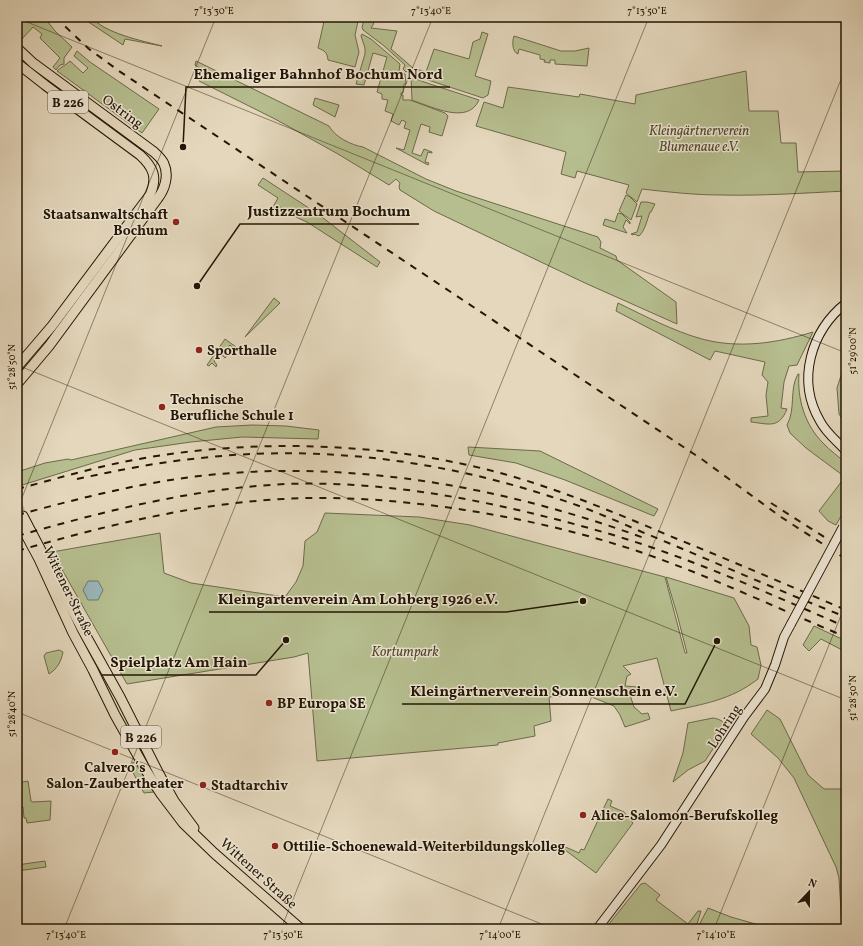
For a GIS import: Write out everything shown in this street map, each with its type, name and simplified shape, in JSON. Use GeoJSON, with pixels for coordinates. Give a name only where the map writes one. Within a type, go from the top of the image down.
{"type":"FeatureCollection","features":[{"type":"Feature","properties":{"kind":"main road","name":"Ostring"},"geometry":{"type":"LineString","coordinates":[[17,48],[33,63],[154,152],[164,164],[166,175]]}},
{"type":"Feature","properties":{"kind":"main road","name":"Ostring"},"geometry":{"type":"LineString","coordinates":[[20,66],[140,154],[152,168],[154,179]]}},
{"type":"Feature","properties":{"kind":"main road"},"geometry":{"type":"LineString","coordinates":[[17,384],[79,307],[126,245],[161,195],[166,175],[154,179]]}},
{"type":"Feature","properties":{"kind":"main road"},"geometry":{"type":"LineString","coordinates":[[154,179],[164,186]]}},
{"type":"Feature","properties":{"kind":"main road"},"geometry":{"type":"LineString","coordinates":[[17,367],[41,340],[150,195],[154,179]]}},
{"type":"Feature","properties":{"kind":"main road"},"geometry":{"type":"LineString","coordinates":[[122,231],[126,245]]}},
{"type":"Feature","properties":{"kind":"main road"},"geometry":{"type":"LineString","coordinates":[[71,301],[79,307]]}},
{"type":"Feature","properties":{"kind":"main road","name":"Wittener Straße"},"geometry":{"type":"LineString","coordinates":[[20,517],[120,696],[174,801],[188,819],[199,837],[214,853],[301,929]]}},
{"type":"Feature","properties":{"kind":"street"},"geometry":{"type":"LineString","coordinates":[[846,303],[834,312],[824,327],[812,348],[809,359],[809,384],[816,415],[825,429],[846,451]]}},
{"type":"Feature","properties":{"kind":"street","name":"Lohring"},"geometry":{"type":"LineString","coordinates":[[597,929],[661,845],[744,717],[765,689],[784,637],[845,525]]}},
{"type":"Feature","properties":{"kind":"green space"},"geometry":{"type":"Polygon","coordinates":[[[17,17],[44,17],[55,31],[72,47],[64,58],[64,64],[60,65],[56,70],[53,67],[60,58],[40,38],[42,34],[33,27],[21,40],[17,36],[17,17]]]}},
{"type":"Feature","properties":{"kind":"green space"},"geometry":{"type":"Polygon","coordinates":[[[81,17],[92,17],[97,23],[114,32],[162,46],[125,39],[123,45],[81,17]]]}},
{"type":"Feature","properties":{"kind":"green space"},"geometry":{"type":"Polygon","coordinates":[[[325,17],[359,17],[355,35],[359,52],[355,67],[328,60],[325,52],[318,48],[325,17]]]}},
{"type":"Feature","properties":{"kind":"green space"},"geometry":{"type":"Polygon","coordinates":[[[365,17],[375,17],[371,28],[397,31],[391,49],[413,68],[426,72],[434,49],[469,59],[473,42],[480,39],[482,32],[488,34],[475,76],[491,81],[488,95],[483,98],[419,77],[421,76],[409,70],[406,72],[403,69],[405,65],[383,45],[363,30],[362,27],[365,17]]]}},
{"type":"Feature","properties":{"kind":"green space"},"geometry":{"type":"Polygon","coordinates":[[[362,34],[371,39],[400,64],[399,71],[405,74],[406,84],[404,84],[403,93],[401,93],[401,95],[403,95],[403,100],[410,100],[445,113],[448,116],[442,136],[429,132],[430,127],[421,124],[412,153],[421,156],[424,149],[432,152],[428,152],[425,162],[429,163],[428,165],[396,148],[404,150],[410,130],[404,128],[406,122],[402,120],[399,125],[391,121],[393,114],[385,111],[388,100],[382,99],[382,94],[377,92],[387,57],[373,53],[364,85],[356,84],[365,54],[365,48],[361,36],[362,34]]]}},
{"type":"Feature","properties":{"kind":"green space"},"geometry":{"type":"Polygon","coordinates":[[[514,36],[561,51],[575,51],[589,48],[587,66],[555,64],[555,60],[550,60],[550,63],[544,62],[545,60],[540,59],[540,55],[519,49],[518,54],[514,49],[514,36]]]}},
{"type":"Feature","properties":{"kind":"green space"},"geometry":{"type":"Polygon","coordinates":[[[77,51],[90,62],[159,109],[142,133],[57,71],[70,61],[83,73],[88,68],[74,56],[77,51]]]}},
{"type":"Feature","properties":{"kind":"green space"},"geometry":{"type":"Polygon","coordinates":[[[196,61],[329,126],[335,134],[344,140],[363,147],[426,179],[456,191],[598,237],[601,242],[600,248],[616,256],[617,260],[676,302],[677,324],[585,283],[434,211],[400,190],[400,183],[396,179],[389,185],[338,154],[275,119],[199,81],[204,74],[201,69],[195,65],[196,61]]]}},
{"type":"Feature","properties":{"kind":"green space","name":"Kleingärtnerverein Blumenaue e.V."},"geometry":{"type":"Polygon","coordinates":[[[746,71],[749,111],[778,111],[781,143],[796,143],[798,172],[845,171],[846,191],[711,195],[642,189],[637,202],[626,193],[629,185],[577,171],[575,178],[561,174],[566,152],[476,126],[484,102],[503,108],[508,87],[579,97],[580,94],[635,104],[636,95],[746,71]]]}},
{"type":"Feature","properties":{"kind":"green space"},"geometry":{"type":"Polygon","coordinates":[[[411,77],[479,100],[474,107],[467,112],[450,112],[431,107],[412,100],[411,77]]]}},
{"type":"Feature","properties":{"kind":"green space"},"geometry":{"type":"Polygon","coordinates":[[[315,98],[339,105],[335,117],[313,105],[315,98]]]}},
{"type":"Feature","properties":{"kind":"green space"},"geometry":{"type":"Polygon","coordinates":[[[263,178],[318,214],[380,262],[377,267],[307,222],[280,207],[272,213],[270,212],[278,198],[258,185],[263,178]]]}},
{"type":"Feature","properties":{"kind":"green space"},"geometry":{"type":"Polygon","coordinates":[[[626,195],[637,204],[631,220],[619,211],[626,195]]]}},
{"type":"Feature","properties":{"kind":"green space"},"geometry":{"type":"Polygon","coordinates":[[[641,202],[655,204],[639,236],[631,234],[637,232],[642,216],[636,217],[641,202]]]}},
{"type":"Feature","properties":{"kind":"green space"},"geometry":{"type":"Polygon","coordinates":[[[618,213],[622,214],[630,222],[630,224],[626,220],[623,227],[627,233],[603,225],[605,219],[615,222],[618,213]]]}},
{"type":"Feature","properties":{"kind":"green space"},"geometry":{"type":"Polygon","coordinates":[[[274,298],[280,303],[245,337],[274,298]]]}},
{"type":"Feature","properties":{"kind":"green space"},"geometry":{"type":"Polygon","coordinates":[[[618,303],[680,332],[716,342],[744,344],[772,342],[813,332],[797,365],[789,366],[784,382],[781,408],[787,409],[781,420],[773,424],[751,422],[751,418],[768,416],[766,395],[768,382],[762,375],[765,362],[715,351],[710,360],[616,311],[618,303]]]}},
{"type":"Feature","properties":{"kind":"green space"},"geometry":{"type":"Polygon","coordinates":[[[225,339],[236,347],[234,349],[230,345],[223,352],[227,356],[225,358],[221,354],[214,361],[217,365],[216,367],[212,363],[209,366],[207,365],[225,339]]]}},
{"type":"Feature","properties":{"kind":"green space"},"geometry":{"type":"Polygon","coordinates":[[[846,360],[846,425],[839,414],[837,388],[846,360]]]}},
{"type":"Feature","properties":{"kind":"green space"},"geometry":{"type":"Polygon","coordinates":[[[798,374],[801,402],[811,428],[826,446],[846,464],[846,507],[836,525],[828,521],[819,511],[845,477],[806,448],[790,433],[787,425],[790,419],[795,380],[798,374]]]}},
{"type":"Feature","properties":{"kind":"green space"},"geometry":{"type":"Polygon","coordinates":[[[252,425],[286,426],[319,430],[318,439],[242,437],[135,450],[19,486],[17,483],[17,472],[45,463],[68,459],[71,460],[216,427],[252,425]]]}},
{"type":"Feature","properties":{"kind":"green space"},"geometry":{"type":"Polygon","coordinates":[[[468,447],[540,451],[658,509],[654,516],[565,480],[516,463],[469,455],[468,447]]]}},
{"type":"Feature","properties":{"kind":"green space","name":"Kortumpark"},"geometry":{"type":"Polygon","coordinates":[[[325,513],[419,517],[470,525],[665,577],[685,653],[687,653],[666,577],[734,598],[749,626],[751,645],[757,647],[761,665],[758,679],[727,697],[671,711],[657,658],[623,666],[631,674],[627,676],[625,686],[637,687],[638,692],[640,692],[630,695],[634,707],[642,714],[648,713],[650,719],[625,727],[614,706],[584,694],[549,697],[551,721],[534,726],[535,736],[498,743],[498,745],[317,761],[308,653],[294,657],[127,684],[52,552],[160,533],[164,573],[191,583],[285,597],[296,582],[303,566],[305,541],[317,532],[325,513]]]}},
{"type":"Feature","properties":{"kind":"green space"},"geometry":{"type":"Polygon","coordinates":[[[814,626],[846,641],[846,652],[821,639],[809,651],[803,645],[814,626]]]}},
{"type":"Feature","properties":{"kind":"green space"},"geometry":{"type":"Polygon","coordinates":[[[59,650],[63,652],[61,659],[58,665],[49,674],[44,656],[46,653],[59,650]]]}},
{"type":"Feature","properties":{"kind":"green space"},"geometry":{"type":"Polygon","coordinates":[[[767,710],[780,719],[808,775],[824,789],[846,789],[846,929],[842,929],[839,878],[836,867],[794,778],[778,758],[751,734],[767,710]]]}},
{"type":"Feature","properties":{"kind":"green space"},"geometry":{"type":"Polygon","coordinates":[[[713,718],[723,722],[726,729],[705,761],[688,770],[673,782],[683,753],[688,723],[713,718]]]}},
{"type":"Feature","properties":{"kind":"green space"},"geometry":{"type":"Polygon","coordinates":[[[133,762],[154,792],[144,793],[130,767],[133,762]]]}},
{"type":"Feature","properties":{"kind":"green space"},"geometry":{"type":"Polygon","coordinates":[[[28,781],[31,801],[51,801],[50,820],[27,823],[26,818],[24,818],[23,807],[17,808],[17,783],[28,781]]]}},
{"type":"Feature","properties":{"kind":"green space"},"geometry":{"type":"Polygon","coordinates":[[[608,799],[612,801],[610,806],[624,812],[633,823],[596,873],[561,847],[561,845],[579,853],[581,849],[584,850],[608,799]]]}},
{"type":"Feature","properties":{"kind":"green space"},"geometry":{"type":"Polygon","coordinates":[[[45,861],[46,867],[17,871],[17,865],[45,861]]]}},
{"type":"Feature","properties":{"kind":"green space"},"geometry":{"type":"Polygon","coordinates":[[[645,883],[660,895],[656,900],[688,924],[698,911],[701,911],[697,924],[699,925],[708,908],[731,917],[773,929],[605,929],[641,884],[645,883]]]}},
{"type":"Feature","properties":{"kind":"water"},"geometry":{"type":"Polygon","coordinates":[[[88,581],[98,581],[103,590],[98,600],[88,600],[83,590],[88,581]]]}},
{"type":"Feature","properties":{"kind":"tunnel"},"geometry":{"type":"LineString","coordinates":[[17,503],[23,516]]}},
{"type":"Feature","properties":{"kind":"railway"},"geometry":{"type":"LineString","coordinates":[[55,17],[89,49],[119,71],[703,460],[781,517],[846,559]]}},
{"type":"Feature","properties":{"kind":"railway"},"geometry":{"type":"LineString","coordinates":[[17,489],[109,465],[157,456],[206,450],[307,446],[408,454],[504,474],[588,502],[846,610]]}},
{"type":"Feature","properties":{"kind":"railway"},"geometry":{"type":"LineString","coordinates":[[77,479],[163,463],[237,455],[283,453],[329,454],[419,464],[508,484],[575,504],[846,617]]}},
{"type":"Feature","properties":{"kind":"railway"},"geometry":{"type":"LineString","coordinates":[[17,515],[117,490],[177,479],[236,473],[295,471],[355,473],[414,480],[473,490],[531,503],[588,519],[644,538]]}},
{"type":"Feature","properties":{"kind":"railway"},"geometry":{"type":"LineString","coordinates":[[17,536],[150,502],[218,490],[287,484],[382,487],[477,501],[539,515],[614,535],[706,568],[846,627]]}},
{"type":"Feature","properties":{"kind":"railway"},"geometry":{"type":"LineString","coordinates":[[17,551],[115,525],[182,511],[215,506],[306,498],[378,500],[412,503],[512,518],[578,533],[611,543],[669,562],[846,637]]}},
{"type":"Feature","properties":{"kind":"railway"},"geometry":{"type":"LineString","coordinates":[[771,503],[846,551]]}},
{"type":"Feature","properties":{"kind":"place","name":"Ehemaliger Bahnhof Bochum Nord"},"geometry":{"type":"Point","coordinates":[183,147]}},
{"type":"Feature","properties":{"kind":"place","name":"Staatsanwaltschaft Bochum"},"geometry":{"type":"Point","coordinates":[176,222]}},
{"type":"Feature","properties":{"kind":"place","name":"Justizzentrum Bochum"},"geometry":{"type":"Point","coordinates":[197,286]}},
{"type":"Feature","properties":{"kind":"place","name":"Sporthalle"},"geometry":{"type":"Point","coordinates":[199,350]}},
{"type":"Feature","properties":{"kind":"place","name":"Technische Berufliche Schule 1"},"geometry":{"type":"Point","coordinates":[162,407]}},
{"type":"Feature","properties":{"kind":"place","name":"Kleingartenverein Am Lohberg 1926 e.V."},"geometry":{"type":"Point","coordinates":[583,601]}},
{"type":"Feature","properties":{"kind":"place","name":"Spielplatz Am Hain"},"geometry":{"type":"Point","coordinates":[286,640]}},
{"type":"Feature","properties":{"kind":"place","name":"Kleingärtnerverein Sonnenschein e.V."},"geometry":{"type":"Point","coordinates":[717,641]}},
{"type":"Feature","properties":{"kind":"place","name":"BP Europa SE"},"geometry":{"type":"Point","coordinates":[269,703]}},
{"type":"Feature","properties":{"kind":"place","name":"Calvero´s Salon-Zaubertheater"},"geometry":{"type":"Point","coordinates":[115,752]}},
{"type":"Feature","properties":{"kind":"place","name":"Stadtarchiv"},"geometry":{"type":"Point","coordinates":[203,785]}},
{"type":"Feature","properties":{"kind":"place","name":"Alice-Salomon-Berufskolleg"},"geometry":{"type":"Point","coordinates":[583,815]}},
{"type":"Feature","properties":{"kind":"place","name":"Ottilie-Schoenewald-Weiterbildungskolleg"},"geometry":{"type":"Point","coordinates":[275,846]}}]}
